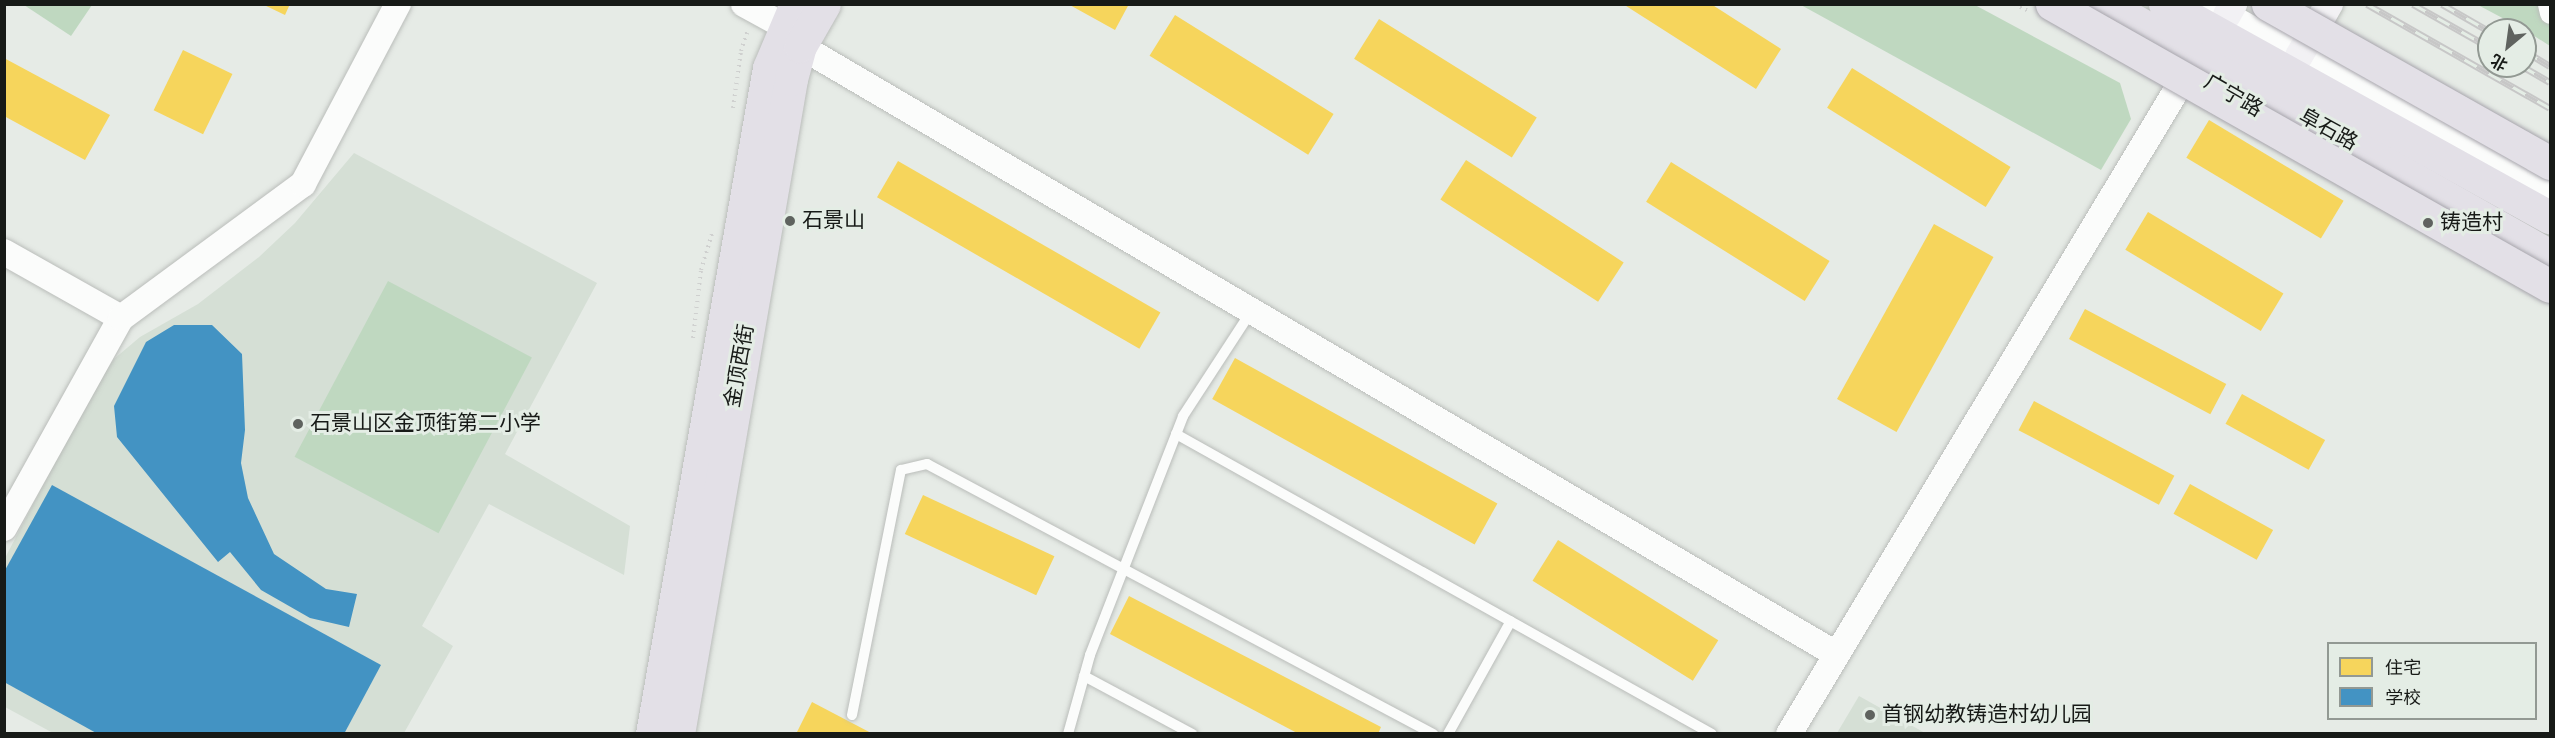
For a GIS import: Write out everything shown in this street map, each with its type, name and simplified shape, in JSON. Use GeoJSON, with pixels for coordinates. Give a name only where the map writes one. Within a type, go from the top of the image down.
{"type":"FeatureCollection","features":[{"type":"Feature","properties":{"kind":"highway","name":"金顶西街"},"geometry":{"type":"LineString","coordinates":[[652,734],[728,286],[769,68],[794,26],[824,4]]}},
{"type":"Feature","properties":{"kind":"highway"},"geometry":{"type":"LineString","coordinates":[[2052,4],[2550,286]]}},
{"type":"Feature","properties":{"kind":"highway","name":"阜石路"},"geometry":{"type":"LineString","coordinates":[[2104,4],[2550,256]]}},
{"type":"Feature","properties":{"kind":"highway","name":"阜石路"},"geometry":{"type":"LineString","coordinates":[[2165,4],[2550,217]]}},
{"type":"Feature","properties":{"kind":"highway"},"geometry":{"type":"LineString","coordinates":[[2268,4],[2550,163]]}},
{"type":"Feature","properties":{"kind":"highway","name":"金顶西街"},"geometry":{"type":"LineString","coordinates":[[678,734],[787,97],[794,26]]}},
{"type":"Feature","properties":{"kind":"main road"},"geometry":{"type":"LineString","coordinates":[[2299,56],[2330,4]]}},
{"type":"Feature","properties":{"kind":"street"},"geometry":{"type":"LineString","coordinates":[[4,528],[121,318],[303,184],[398,4]]}},
{"type":"Feature","properties":{"kind":"street"},"geometry":{"type":"LineString","coordinates":[[744,4],[794,26],[1252,310],[1834,653]]}},
{"type":"Feature","properties":{"kind":"street","name":"广宁路"},"geometry":{"type":"LineString","coordinates":[[2072,4],[2550,276]]}},
{"type":"Feature","properties":{"kind":"street"},"geometry":{"type":"LineString","coordinates":[[2548,4],[2550,13]]}},
{"type":"Feature","properties":{"kind":"street"},"geometry":{"type":"LineString","coordinates":[[2222,8],[2299,56],[2550,195]]}},
{"type":"Feature","properties":{"kind":"street"},"geometry":{"type":"LineString","coordinates":[[1789,734],[1834,653],[2188,70]]}},
{"type":"Feature","properties":{"kind":"street"},"geometry":{"type":"LineString","coordinates":[[4,252],[121,318]]}},
{"type":"Feature","properties":{"kind":"lane"},"geometry":{"type":"LineString","coordinates":[[1068,734],[1084,676],[1183,416],[1252,310]]}},
{"type":"Feature","properties":{"kind":"lane"},"geometry":{"type":"LineString","coordinates":[[1176,434],[1712,734]]}},
{"type":"Feature","properties":{"kind":"lane"},"geometry":{"type":"LineString","coordinates":[[852,715],[900,470],[927,464],[1124,566],[1433,734]]}},
{"type":"Feature","properties":{"kind":"lane"},"geometry":{"type":"LineString","coordinates":[[1448,734],[1511,621]]}},
{"type":"Feature","properties":{"kind":"lane"},"geometry":{"type":"LineString","coordinates":[[1084,676],[1192,734]]}},
{"type":"Feature","properties":{"kind":"shaded area","name":"石景山区金顶街第二小学"},"geometry":{"type":"Polygon","coordinates":[[[354,153],[597,283],[505,454],[630,526],[624,575],[489,504],[422,626],[453,646],[404,733],[53,733],[5,707],[4,560],[91,393],[114,359],[140,337],[198,304],[259,257],[295,223],[354,153]]]}},
{"type":"Feature","properties":{"kind":"shaded area","name":"首钢幼教铸造村幼儿园"},"geometry":{"type":"Polygon","coordinates":[[[1859,696],[1925,733],[1837,733],[1859,696]]]}},
{"type":"Feature","properties":{"kind":"green space"},"geometry":{"type":"Polygon","coordinates":[[[24,5],[92,5],[71,36],[24,5]]]}},
{"type":"Feature","properties":{"kind":"green space"},"geometry":{"type":"Polygon","coordinates":[[[1801,5],[1975,5],[2120,83],[2131,119],[2101,170],[1801,5]]]}},
{"type":"Feature","properties":{"kind":"green space"},"geometry":{"type":"Polygon","coordinates":[[[2478,5],[2550,5],[2550,46],[2537,38],[2537,18],[2502,18],[2478,5]]]}},
{"type":"Feature","properties":{"kind":"green space"},"geometry":{"type":"Polygon","coordinates":[[[388,281],[532,358],[438,533],[295,457],[388,281]]]}},
{"type":"Feature","properties":{"kind":"building: 住宅"},"geometry":{"type":"Polygon","coordinates":[[[262,4],[290,4],[285,15],[262,4]]]}},
{"type":"Feature","properties":{"kind":"building: 住宅"},"geometry":{"type":"Polygon","coordinates":[[[1068,4],[1129,4],[1115,30],[1068,4]]]}},
{"type":"Feature","properties":{"kind":"building: 住宅"},"geometry":{"type":"Polygon","coordinates":[[[1623,4],[1711,4],[1781,49],[1756,89],[1623,4]]]}},
{"type":"Feature","properties":{"kind":"building: 住宅"},"geometry":{"type":"Polygon","coordinates":[[[1175,15],[1334,114],[1308,155],[1150,56],[1175,15]]]}},
{"type":"Feature","properties":{"kind":"building: 住宅"},"geometry":{"type":"Polygon","coordinates":[[[1379,19],[1537,118],[1512,157],[1354,59],[1379,19]]]}},
{"type":"Feature","properties":{"kind":"building: 住宅"},"geometry":{"type":"Polygon","coordinates":[[[183,50],[232,74],[203,134],[154,110],[183,50]]]}},
{"type":"Feature","properties":{"kind":"building: 住宅"},"geometry":{"type":"Polygon","coordinates":[[[4,58],[110,115],[85,160],[4,116],[4,58]]]}},
{"type":"Feature","properties":{"kind":"building: 住宅"},"geometry":{"type":"Polygon","coordinates":[[[1852,68],[2011,167],[1986,207],[1827,108],[1852,68]]]}},
{"type":"Feature","properties":{"kind":"building: 住宅"},"geometry":{"type":"Polygon","coordinates":[[[2209,120],[2344,201],[2321,239],[2186,158],[2209,120]]]}},
{"type":"Feature","properties":{"kind":"building: 住宅"},"geometry":{"type":"Polygon","coordinates":[[[1466,160],[1624,262],[1598,302],[1440,199],[1466,160]]]}},
{"type":"Feature","properties":{"kind":"building: 住宅"},"geometry":{"type":"Polygon","coordinates":[[[898,161],[1160,312],[1139,349],[877,197],[898,161]]]}},
{"type":"Feature","properties":{"kind":"building: 住宅"},"geometry":{"type":"Polygon","coordinates":[[[1671,162],[1830,261],[1805,301],[1646,202],[1671,162]]]}},
{"type":"Feature","properties":{"kind":"building: 住宅"},"geometry":{"type":"Polygon","coordinates":[[[2148,212],[2283,293],[2261,331],[2125,250],[2148,212]]]}},
{"type":"Feature","properties":{"kind":"building: 住宅"},"geometry":{"type":"Polygon","coordinates":[[[1934,224],[1993,257],[1897,432],[1837,399],[1934,224]]]}},
{"type":"Feature","properties":{"kind":"building: 住宅"},"geometry":{"type":"Polygon","coordinates":[[[2085,309],[2226,384],[2210,414],[2069,339],[2085,309]]]}},
{"type":"Feature","properties":{"kind":"building: 住宅"},"geometry":{"type":"Polygon","coordinates":[[[1235,358],[1497,503],[1475,545],[1212,399],[1235,358]]]}},
{"type":"Feature","properties":{"kind":"building: 住宅"},"geometry":{"type":"Polygon","coordinates":[[[2242,394],[2325,440],[2309,470],[2226,424],[2242,394]]]}},
{"type":"Feature","properties":{"kind":"building: 住宅"},"geometry":{"type":"Polygon","coordinates":[[[2034,401],[2174,476],[2159,505],[2019,430],[2034,401]]]}},
{"type":"Feature","properties":{"kind":"building: 住宅"},"geometry":{"type":"Polygon","coordinates":[[[2190,484],[2273,530],[2257,560],[2174,514],[2190,484]]]}},
{"type":"Feature","properties":{"kind":"building: 住宅"},"geometry":{"type":"Polygon","coordinates":[[[923,495],[1054,556],[1036,595],[905,534],[923,495]]]}},
{"type":"Feature","properties":{"kind":"building: 住宅"},"geometry":{"type":"Polygon","coordinates":[[[1558,540],[1718,640],[1693,681],[1533,581],[1558,540]]]}},
{"type":"Feature","properties":{"kind":"building: 住宅"},"geometry":{"type":"Polygon","coordinates":[[[1129,596],[1381,727],[1378,734],[1299,734],[1110,634],[1129,596]]]}},
{"type":"Feature","properties":{"kind":"building: 住宅"},"geometry":{"type":"Polygon","coordinates":[[[812,702],[873,734],[796,734],[812,702]]]}},
{"type":"Feature","properties":{"kind":"building: 学校"},"geometry":{"type":"Polygon","coordinates":[[[174,325],[212,325],[242,354],[245,430],[241,463],[248,498],[274,554],[326,589],[357,594],[349,627],[310,618],[261,590],[230,552],[218,562],[117,437],[114,406],[146,342],[174,325]]]}},
{"type":"Feature","properties":{"kind":"building: 学校"},"geometry":{"type":"Polygon","coordinates":[[[52,485],[381,665],[344,734],[98,734],[4,682],[4,572],[52,485]]]}},
{"type":"Feature","properties":{"kind":"railway"},"geometry":{"type":"LineString","coordinates":[[2367,4],[2550,108]]}},
{"type":"Feature","properties":{"kind":"railway"},"geometry":{"type":"LineString","coordinates":[[2413,4],[2477,40]]}},
{"type":"Feature","properties":{"kind":"railway"},"geometry":{"type":"LineString","coordinates":[[2442,4],[2477,24]]}},
{"type":"Feature","properties":{"kind":"railway"},"geometry":{"type":"LineString","coordinates":[[2537,58],[2550,66]]}},
{"type":"Feature","properties":{"kind":"railway"},"geometry":{"type":"LineString","coordinates":[[2537,75],[2550,82]]}},
{"type":"Feature","properties":{"kind":"place","name":"石景山"},"geometry":{"type":"Point","coordinates":[790,221]}},
{"type":"Feature","properties":{"kind":"place","name":"铸造村"},"geometry":{"type":"Point","coordinates":[2428,223]}},
{"type":"Feature","properties":{"kind":"place","name":"石景山区金顶街第二小学"},"geometry":{"type":"Point","coordinates":[298,424]}},
{"type":"Feature","properties":{"kind":"place","name":"首钢幼教铸造村幼儿园"},"geometry":{"type":"Point","coordinates":[1870,715]}}]}
